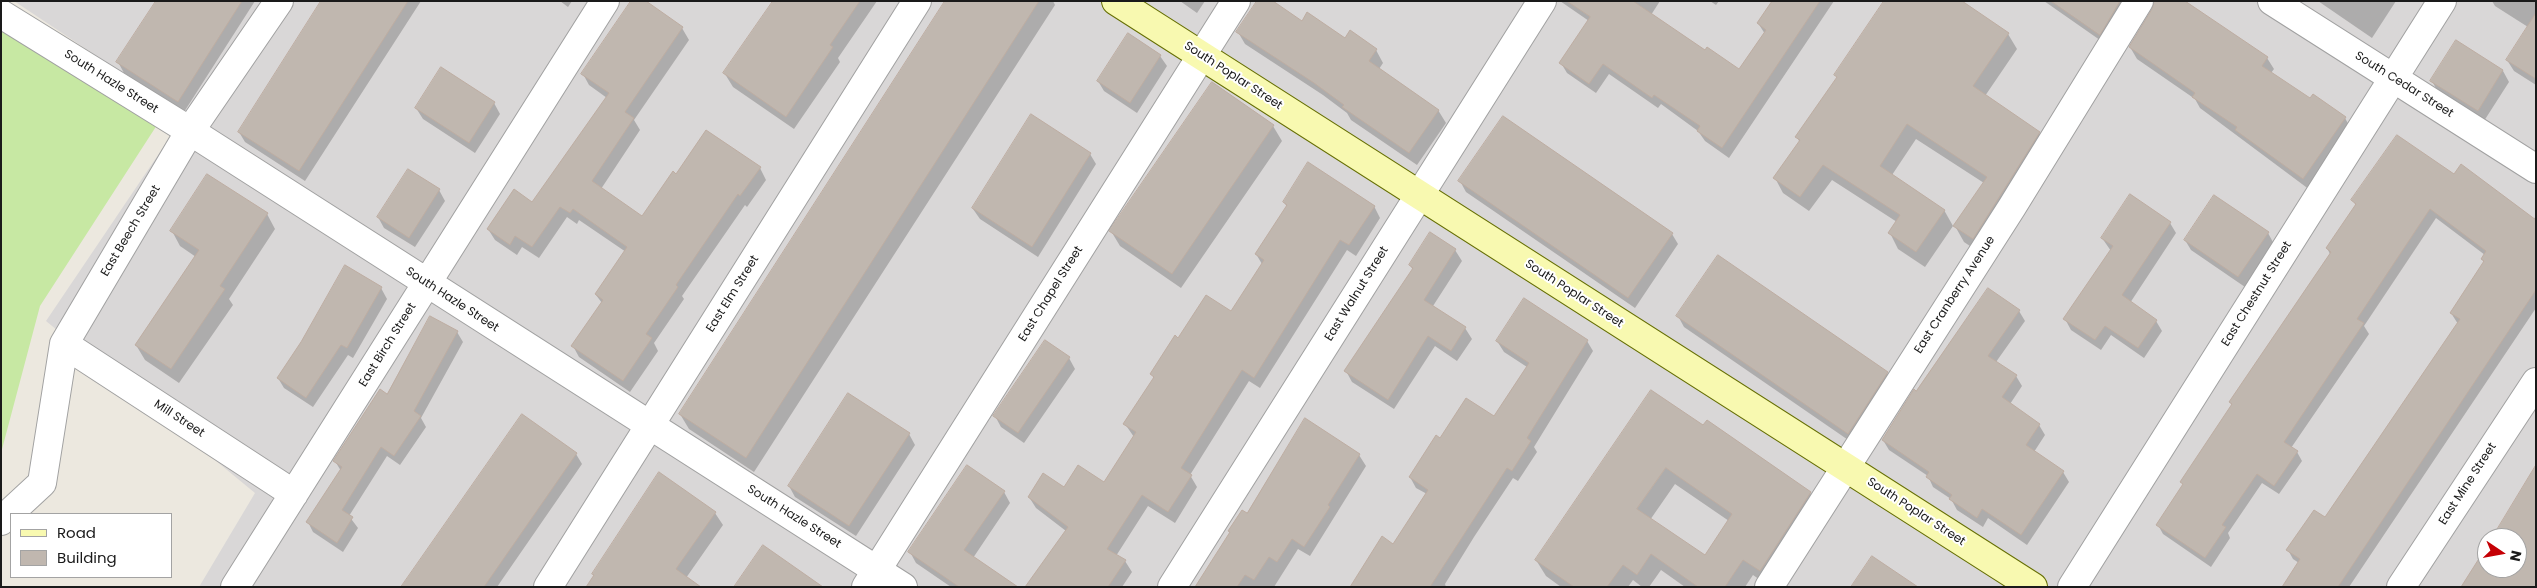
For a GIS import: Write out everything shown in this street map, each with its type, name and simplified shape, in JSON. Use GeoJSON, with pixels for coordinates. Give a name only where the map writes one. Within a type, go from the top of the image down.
{"type":"FeatureCollection","features":[{"type":"Feature","properties":{"kind":"main road","name":"South Poplar Street"},"geometry":{"type":"LineString","coordinates":[[1116,1],[2033,587]]}},
{"type":"Feature","properties":{"kind":"street","name":"East Beech Street"},"geometry":{"type":"LineString","coordinates":[[1,521],[42,483],[64,344],[190,131],[279,1]]}},
{"type":"Feature","properties":{"kind":"street","name":"East Birch Street"},"geometry":{"type":"LineString","coordinates":[[235,587],[605,1]]}},
{"type":"Feature","properties":{"kind":"street","name":"East Elm Street"},"geometry":{"type":"LineString","coordinates":[[548,587],[918,1]]}},
{"type":"Feature","properties":{"kind":"street","name":"East Chapel Street"},"geometry":{"type":"LineString","coordinates":[[872,578],[1236,1]]}},
{"type":"Feature","properties":{"kind":"street","name":"East Walnut Street"},"geometry":{"type":"LineString","coordinates":[[1172,587],[1542,1]]}},
{"type":"Feature","properties":{"kind":"street","name":"East Cranberry Avenue"},"geometry":{"type":"LineString","coordinates":[[1769,587],[2012,207],[2139,1]]}},
{"type":"Feature","properties":{"kind":"street","name":"South Cedar Street"},"geometry":{"type":"LineString","coordinates":[[2272,1],[2536,169]]}},
{"type":"Feature","properties":{"kind":"street","name":"East Chestnut Street"},"geometry":{"type":"LineString","coordinates":[[2072,587],[2442,1]]}},
{"type":"Feature","properties":{"kind":"street","name":"South Hazle Street"},"geometry":{"type":"LineString","coordinates":[[1,14],[190,131],[650,426],[872,578],[903,587]]}},
{"type":"Feature","properties":{"kind":"street","name":"Mill Street"},"geometry":{"type":"LineString","coordinates":[[64,344],[294,494]]}},
{"type":"Feature","properties":{"kind":"street","name":"East Mine Street"},"geometry":{"type":"LineString","coordinates":[[2400,587],[2536,382]]}},
{"type":"Feature","properties":{"kind":"shaded area"},"geometry":{"type":"Polygon","coordinates":[[[14,1],[2536,1],[2536,587],[199,587],[255,493],[46,321],[185,115],[14,1]]]}},
{"type":"Feature","properties":{"kind":"green space"},"geometry":{"type":"Polygon","coordinates":[[[1,28],[157,125],[40,306],[1,453],[1,28]]]}},
{"type":"Feature","properties":{"kind":"building"},"geometry":{"type":"Polygon","coordinates":[[[156,1],[242,1],[178,102],[116,62],[156,1]]]}},
{"type":"Feature","properties":{"kind":"building"},"geometry":{"type":"Polygon","coordinates":[[[321,1],[408,1],[299,171],[238,132],[321,1]]]}},
{"type":"Feature","properties":{"kind":"building"},"geometry":{"type":"Polygon","coordinates":[[[631,1],[646,1],[683,27],[625,112],[634,118],[592,181],[642,216],[673,171],[676,174],[706,130],[761,167],[740,196],[738,194],[676,285],[678,287],[646,334],[652,338],[623,381],[571,346],[603,300],[595,294],[627,247],[573,209],[570,213],[560,207],[532,247],[515,236],[510,245],[487,229],[514,189],[532,202],[609,93],[581,74],[631,1]]]}},
{"type":"Feature","properties":{"kind":"building"},"geometry":{"type":"Polygon","coordinates":[[[773,1],[860,1],[830,45],[833,47],[786,117],[723,73],[773,1]]]}},
{"type":"Feature","properties":{"kind":"building"},"geometry":{"type":"Polygon","coordinates":[[[945,1],[1039,1],[746,458],[679,414],[945,1]]]}},
{"type":"Feature","properties":{"kind":"building"},"geometry":{"type":"Polygon","coordinates":[[[1257,1],[1273,1],[1302,21],[1307,12],[1345,38],[1350,30],[1377,49],[1369,61],[1439,110],[1409,153],[1342,107],[1344,105],[1314,83],[1236,32],[1257,1]]]}},
{"type":"Feature","properties":{"kind":"building"},"geometry":{"type":"Polygon","coordinates":[[[1567,1],[1633,1],[1705,50],[1707,47],[1739,69],[1766,30],[1757,23],[1772,1],[1820,1],[1722,148],[1697,131],[1700,126],[1654,95],[1652,98],[1603,64],[1589,84],[1559,63],[1590,17],[1567,1]]]}},
{"type":"Feature","properties":{"kind":"building"},"geometry":{"type":"Polygon","coordinates":[[[1884,1],[1962,1],[2009,33],[1973,86],[2040,132],[1973,239],[1953,226],[1987,177],[1907,124],[1880,166],[1945,210],[1916,252],[1888,233],[1900,215],[1823,165],[1800,197],[1773,178],[1800,140],[1795,137],[1837,77],[1834,75],[1884,1]]]}},
{"type":"Feature","properties":{"kind":"building"},"geometry":{"type":"Polygon","coordinates":[[[2051,1],[2120,1],[2100,35],[2051,1]]]}},
{"type":"Feature","properties":{"kind":"building"},"geometry":{"type":"Polygon","coordinates":[[[2155,1],[2185,1],[2268,57],[2262,66],[2310,98],[2313,94],[2346,117],[2303,179],[2235,130],[2237,127],[2192,97],[2195,93],[2129,47],[2155,1]]]}},
{"type":"Feature","properties":{"kind":"building"},"geometry":{"type":"Polygon","coordinates":[[[2536,13],[2536,79],[2506,60],[2536,13]]]}},
{"type":"Feature","properties":{"kind":"building"},"geometry":{"type":"Polygon","coordinates":[[[1128,33],[1161,55],[1130,103],[1097,81],[1128,33]]]}},
{"type":"Feature","properties":{"kind":"building"},"geometry":{"type":"Polygon","coordinates":[[[2456,40],[2503,70],[2478,111],[2430,81],[2456,40]]]}},
{"type":"Feature","properties":{"kind":"building"},"geometry":{"type":"Polygon","coordinates":[[[441,67],[495,102],[469,143],[415,108],[441,67]]]}},
{"type":"Feature","properties":{"kind":"building"},"geometry":{"type":"Polygon","coordinates":[[[1212,82],[1274,125],[1172,274],[1109,231],[1212,82]]]}},
{"type":"Feature","properties":{"kind":"building"},"geometry":{"type":"Polygon","coordinates":[[[1031,114],[1091,153],[1032,247],[972,208],[1031,114]]]}},
{"type":"Feature","properties":{"kind":"building"},"geometry":{"type":"Polygon","coordinates":[[[1503,116],[1673,233],[1628,298],[1458,181],[1503,116]]]}},
{"type":"Feature","properties":{"kind":"building"},"geometry":{"type":"Polygon","coordinates":[[[2397,135],[2454,174],[2461,164],[2536,220],[2536,290],[2338,587],[2282,587],[2300,559],[2286,550],[2314,510],[2325,517],[2460,319],[2450,313],[2484,261],[2481,259],[2486,251],[2430,209],[2357,319],[2364,323],[2284,442],[2298,451],[2274,486],[2257,474],[2222,525],[2226,527],[2205,558],[2156,525],[2183,484],[2180,482],[2232,404],[2229,402],[2331,252],[2326,248],[2356,204],[2351,200],[2397,135]]]}},
{"type":"Feature","properties":{"kind":"building"},"geometry":{"type":"Polygon","coordinates":[[[1308,162],[1375,206],[1349,245],[1340,240],[1254,378],[1242,370],[1181,468],[1192,475],[1168,512],[1142,495],[1107,549],[1126,560],[1108,587],[1025,587],[1068,527],[1028,497],[1043,473],[1064,487],[1078,465],[1104,482],[1136,432],[1123,424],[1154,377],[1150,374],[1175,335],[1178,338],[1206,295],[1231,311],[1264,260],[1255,254],[1287,205],[1283,202],[1308,162]]]}},
{"type":"Feature","properties":{"kind":"building"},"geometry":{"type":"Polygon","coordinates":[[[408,169],[440,189],[409,238],[377,217],[408,169]]]}},
{"type":"Feature","properties":{"kind":"building"},"geometry":{"type":"Polygon","coordinates":[[[207,174],[268,213],[220,286],[225,289],[171,369],[135,345],[199,250],[170,231],[207,174]]]}},
{"type":"Feature","properties":{"kind":"building"},"geometry":{"type":"Polygon","coordinates":[[[2130,194],[2171,222],[2122,295],[2157,320],[2138,348],[2105,326],[2095,340],[2063,319],[2113,246],[2101,238],[2130,194]]]}},
{"type":"Feature","properties":{"kind":"building"},"geometry":{"type":"Polygon","coordinates":[[[2214,195],[2269,232],[2238,277],[2184,240],[2214,195]]]}},
{"type":"Feature","properties":{"kind":"building"},"geometry":{"type":"Polygon","coordinates":[[[1430,232],[1456,249],[1424,300],[1466,327],[1451,351],[1428,336],[1388,400],[1344,371],[1413,268],[1409,265],[1430,232]]]}},
{"type":"Feature","properties":{"kind":"building"},"geometry":{"type":"Polygon","coordinates":[[[1718,255],[1888,372],[1848,434],[1676,316],[1718,255]]]}},
{"type":"Feature","properties":{"kind":"building"},"geometry":{"type":"Polygon","coordinates":[[[345,265],[382,287],[347,348],[341,345],[306,398],[277,378],[301,342],[345,265]]]}},
{"type":"Feature","properties":{"kind":"building"},"geometry":{"type":"Polygon","coordinates":[[[1988,288],[2020,310],[1988,356],[2017,375],[2002,397],[2040,424],[2026,445],[2064,471],[2021,535],[1982,509],[1977,518],[1949,499],[1952,495],[1926,477],[1929,472],[1882,440],[1914,389],[1916,391],[1988,288]]]}},
{"type":"Feature","properties":{"kind":"building"},"geometry":{"type":"Polygon","coordinates":[[[1524,298],[1588,340],[1527,438],[1531,441],[1512,471],[1507,468],[1430,587],[1350,587],[1382,536],[1393,544],[1428,490],[1409,477],[1436,435],[1440,438],[1466,398],[1494,416],[1529,363],[1496,341],[1524,298]]]}},
{"type":"Feature","properties":{"kind":"building"},"geometry":{"type":"Polygon","coordinates":[[[430,316],[458,331],[414,411],[421,416],[394,456],[381,447],[342,510],[353,517],[337,543],[306,522],[342,467],[333,461],[380,389],[387,394],[430,316]]]}},
{"type":"Feature","properties":{"kind":"building"},"geometry":{"type":"Polygon","coordinates":[[[1045,340],[1070,357],[1018,433],[993,416],[1045,340]]]}},
{"type":"Feature","properties":{"kind":"building"},"geometry":{"type":"Polygon","coordinates":[[[1651,390],[1703,425],[1707,420],[1811,492],[1760,571],[1743,560],[1725,587],[1698,587],[1651,554],[1637,575],[1623,565],[1607,587],[1574,587],[1535,560],[1651,390]],[[1666,468],[1637,509],[1705,555],[1732,514],[1666,468]]]}},
{"type":"Feature","properties":{"kind":"building"},"geometry":{"type":"Polygon","coordinates":[[[848,393],[910,433],[849,526],[788,486],[848,393]]]}},
{"type":"Feature","properties":{"kind":"building"},"geometry":{"type":"Polygon","coordinates":[[[522,414],[577,453],[484,587],[401,587],[522,414]]]}},
{"type":"Feature","properties":{"kind":"building"},"geometry":{"type":"Polygon","coordinates":[[[1305,418],[1360,454],[1328,505],[1330,507],[1304,547],[1292,539],[1277,562],[1269,557],[1254,580],[1245,575],[1237,587],[1195,587],[1242,510],[1247,513],[1305,418]]]}},
{"type":"Feature","properties":{"kind":"building"},"geometry":{"type":"Polygon","coordinates":[[[967,465],[1005,491],[964,550],[1018,587],[959,587],[908,552],[967,465]]]}},
{"type":"Feature","properties":{"kind":"building"},"geometry":{"type":"Polygon","coordinates":[[[2536,465],[2536,587],[2461,587],[2477,562],[2477,578],[2527,578],[2527,528],[2498,528],[2536,465]]]}},
{"type":"Feature","properties":{"kind":"building"},"geometry":{"type":"Polygon","coordinates":[[[659,472],[716,512],[676,569],[701,587],[586,587],[594,575],[592,574],[659,472]]]}},
{"type":"Feature","properties":{"kind":"building"},"geometry":{"type":"Polygon","coordinates":[[[763,545],[823,587],[734,587],[763,545]]]}},
{"type":"Feature","properties":{"kind":"building"},"geometry":{"type":"Polygon","coordinates":[[[1872,556],[1918,587],[1851,587],[1872,556]]]}}]}
